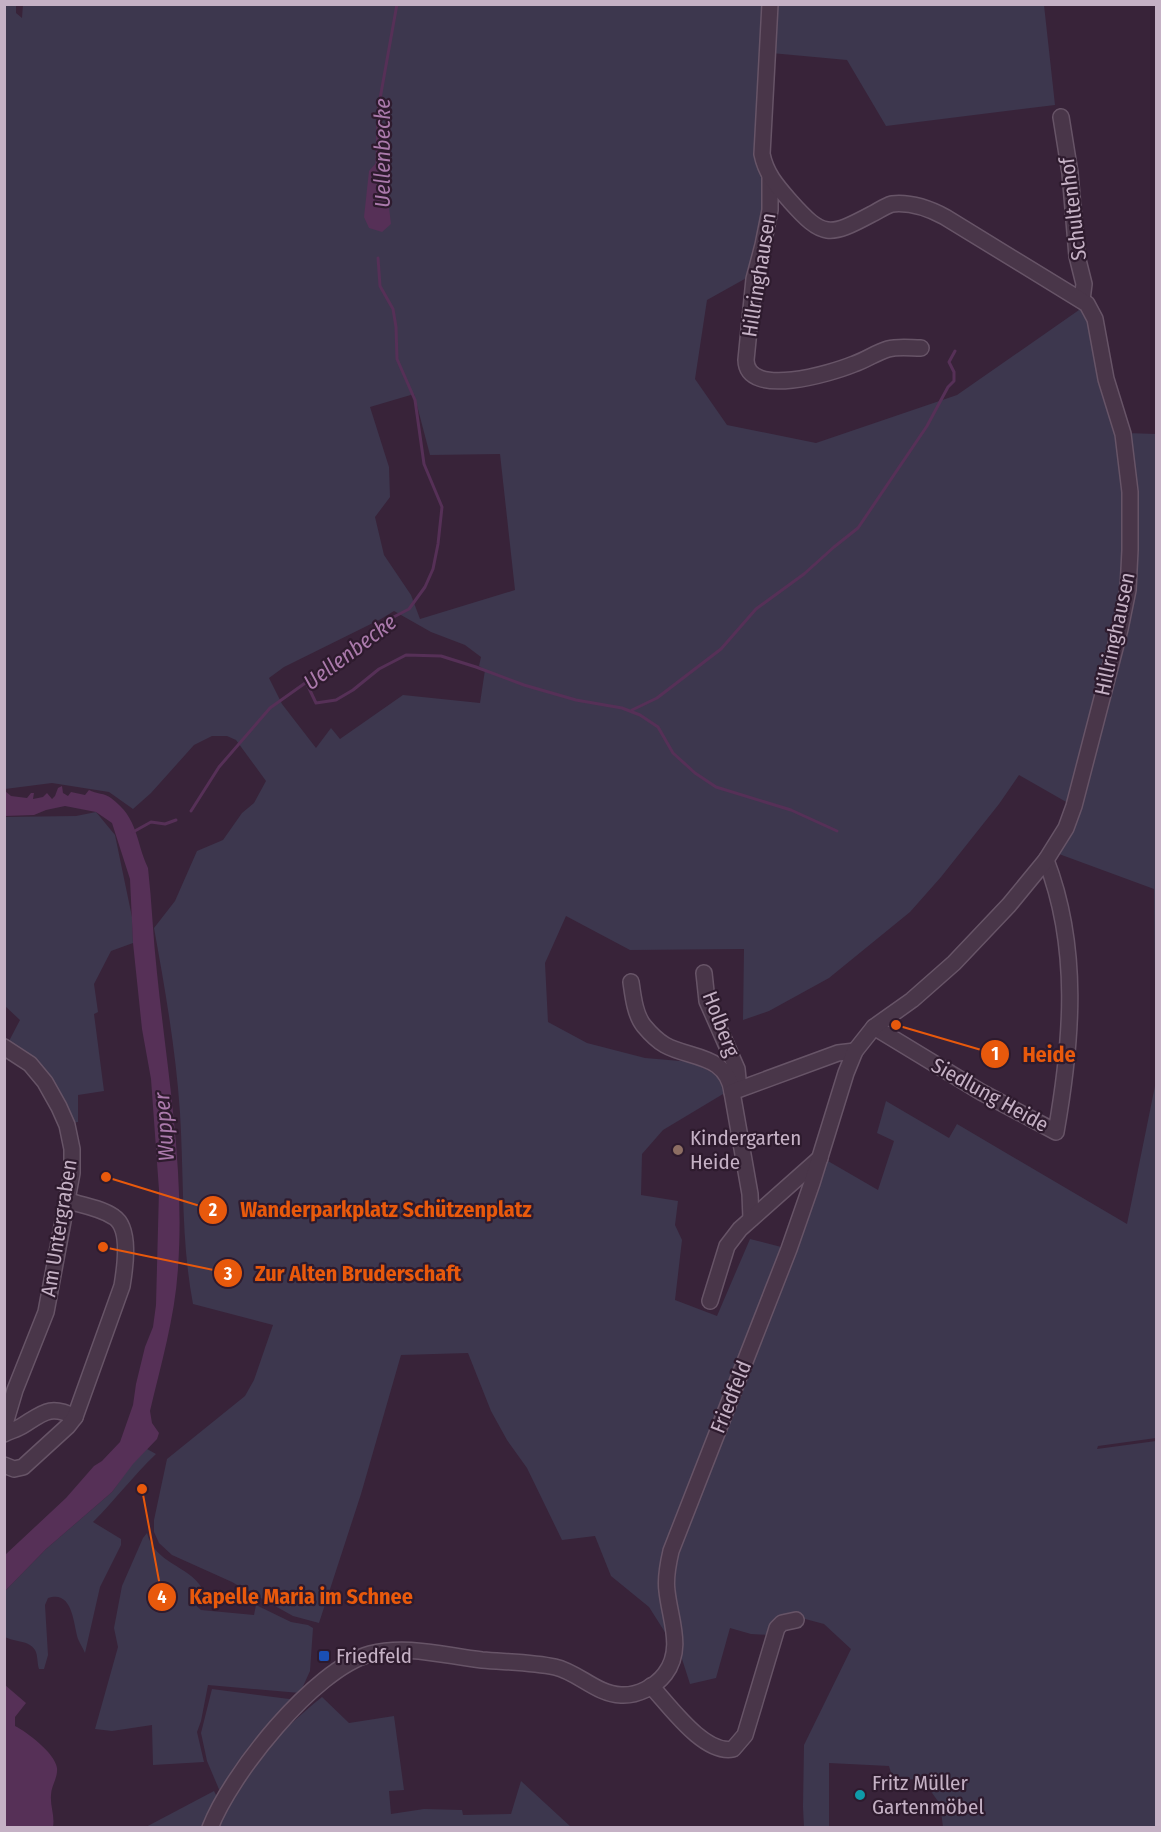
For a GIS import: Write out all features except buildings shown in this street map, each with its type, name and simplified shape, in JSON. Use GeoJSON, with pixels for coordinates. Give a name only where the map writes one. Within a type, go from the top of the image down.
{"type":"FeatureCollection","features":[{"type":"Feature","properties":{"kind":"street","name":"Hillringhausen"},"geometry":{"type":"LineString","coordinates":[[770,4],[761,150],[770,176],[770,210],[764,245],[754,279],[748,369],[751,374],[763,380],[785,381],[830,372],[887,349],[921,348]]}},
{"type":"Feature","properties":{"kind":"street","name":"Schultenhof"},"geometry":{"type":"LineString","coordinates":[[1061,117],[1070,173],[1077,256],[1084,284],[1082,300]]}},
{"type":"Feature","properties":{"kind":"street","name":"Hillringhausen"},"geometry":{"type":"LineString","coordinates":[[770,176],[802,214],[821,229],[830,231],[846,228],[890,205],[930,209],[1082,300],[1087,304],[1095,319],[1106,379],[1123,434],[1130,492],[1130,569],[1120,629],[1074,806],[1066,828],[1046,860]]}},
{"type":"Feature","properties":{"kind":"street","name":"Siedlung Heide"},"geometry":{"type":"LineString","coordinates":[[874,1027],[981,1092],[1056,1132],[1067,1059],[1071,991],[1057,887],[1046,860]]}},
{"type":"Feature","properties":{"kind":"street"},"geometry":{"type":"LineString","coordinates":[[711,1301],[727,1246],[740,1229],[821,1157],[836,1103],[855,1051],[874,1027],[912,1000],[954,963],[989,927],[1046,860]]}},
{"type":"Feature","properties":{"kind":"street","name":"Holberg"},"geometry":{"type":"LineString","coordinates":[[704,972],[707,1001],[737,1069],[738,1079],[732,1092]]}},
{"type":"Feature","properties":{"kind":"street","name":"Holberg"},"geometry":{"type":"LineString","coordinates":[[631,982],[635,1007],[643,1025],[664,1045],[705,1059],[715,1065],[731,1079],[732,1092]]}},
{"type":"Feature","properties":{"kind":"street","name":"Am Untergraben"},"geometry":{"type":"LineString","coordinates":[[4,1047],[30,1064],[45,1082],[67,1125],[72,1149],[72,1173],[68,1201],[46,1312],[15,1390],[4,1428]]}},
{"type":"Feature","properties":{"kind":"street"},"geometry":{"type":"LineString","coordinates":[[751,1219],[750,1194],[732,1092],[838,1053],[855,1051]]}},
{"type":"Feature","properties":{"kind":"street","name":"Friedfeld"},"geometry":{"type":"LineString","coordinates":[[651,1686],[665,1674],[675,1650],[667,1585],[668,1565],[674,1543],[789,1249],[821,1157]]}},
{"type":"Feature","properties":{"kind":"street"},"geometry":{"type":"LineString","coordinates":[[4,1465],[14,1469],[22,1467],[75,1417],[122,1286],[125,1245],[121,1226],[112,1215],[68,1201]]}},
{"type":"Feature","properties":{"kind":"street"},"geometry":{"type":"LineString","coordinates":[[4,1434],[22,1426],[43,1412],[64,1411],[75,1417]]}},
{"type":"Feature","properties":{"kind":"street"},"geometry":{"type":"LineString","coordinates":[[210,1827],[240,1773],[277,1727],[332,1674],[369,1654],[411,1650],[478,1660],[553,1666],[569,1671],[599,1689],[621,1695],[642,1691],[651,1686],[707,1743],[722,1749],[733,1749],[745,1735],[777,1628],[782,1623],[796,1620]]}},
{"type":"Feature","properties":{"kind":"shaded area"},"geometry":{"type":"Polygon","coordinates":[[[23,4],[767,5],[765,185],[767,209],[750,276],[707,300],[695,379],[727,425],[816,443],[957,395],[1079,310],[1075,300],[1091,320],[1120,440],[1125,494],[1122,590],[1115,628],[1068,803],[1019,775],[941,877],[910,912],[829,978],[769,1011],[743,1020],[744,949],[630,950],[566,916],[545,963],[548,1022],[587,1043],[645,1058],[692,1062],[719,1076],[728,1091],[663,1130],[642,1154],[641,1195],[678,1201],[675,1225],[682,1240],[675,1300],[717,1316],[750,1239],[789,1249],[821,1157],[878,1190],[894,1141],[877,1133],[886,1101],[949,1138],[957,1124],[1127,1224],[1156,1081],[1156,1438],[1098,1446],[1097,1449],[1156,1441],[1156,1827],[943,1827],[940,1804],[922,1779],[893,1780],[889,1766],[829,1763],[829,1827],[804,1827],[804,1745],[851,1649],[824,1624],[794,1616],[770,1635],[751,1634],[730,1628],[716,1678],[690,1684],[682,1659],[649,1607],[611,1576],[595,1536],[562,1540],[527,1468],[507,1440],[491,1411],[468,1353],[401,1355],[361,1494],[319,1623],[293,1616],[232,1582],[172,1555],[159,1543],[154,1532],[154,1520],[167,1459],[245,1396],[254,1380],[273,1325],[193,1304],[185,1233],[176,1067],[154,928],[175,901],[197,851],[223,840],[242,813],[254,803],[266,781],[236,740],[227,736],[212,736],[194,745],[151,793],[133,809],[109,792],[52,783],[5,789],[4,5],[16,5],[16,13],[22,18],[23,4]],[[414,394],[370,407],[389,467],[390,497],[375,517],[384,555],[411,595],[420,619],[515,590],[500,454],[430,455],[414,394]],[[394,611],[284,667],[269,678],[282,704],[316,748],[331,728],[340,739],[403,695],[480,703],[485,670],[479,666],[481,657],[465,645],[431,632],[394,611]]]}},
{"type":"Feature","properties":{"kind":"shaded area"},"geometry":{"type":"Polygon","coordinates":[[[773,5],[1044,5],[1055,105],[886,126],[847,60],[771,53],[773,5]]]}},
{"type":"Feature","properties":{"kind":"shaded area"},"geometry":{"type":"Polygon","coordinates":[[[1127,433],[1156,434],[1156,1081],[1154,889],[1059,854],[1125,628],[1127,433]]]}},
{"type":"Feature","properties":{"kind":"shaded area"},"geometry":{"type":"Polygon","coordinates":[[[96,812],[115,835],[132,917],[133,943],[111,951],[94,984],[98,1012],[94,1014],[104,1091],[78,1095],[78,1122],[71,1123],[8,1043],[20,1020],[5,1006],[4,817],[76,816],[96,812]]]}},
{"type":"Feature","properties":{"kind":"shaded area"},"geometry":{"type":"Polygon","coordinates":[[[147,1449],[156,1454],[93,1522],[121,1539],[121,1545],[100,1587],[85,1653],[78,1639],[67,1603],[56,1597],[48,1598],[45,1605],[48,1655],[44,1669],[39,1669],[36,1652],[32,1647],[5,1637],[5,1591],[46,1549],[112,1492],[132,1464],[147,1449]]]}},
{"type":"Feature","properties":{"kind":"shaded area"},"geometry":{"type":"Polygon","coordinates":[[[147,1533],[151,1543],[164,1558],[189,1574],[202,1588],[189,1599],[201,1610],[254,1615],[256,1605],[291,1622],[313,1628],[310,1671],[300,1693],[208,1685],[197,1732],[204,1762],[153,1765],[152,1725],[112,1731],[95,1729],[118,1647],[114,1628],[122,1586],[147,1533]]]}},
{"type":"Feature","properties":{"kind":"shaded area"},"geometry":{"type":"Polygon","coordinates":[[[212,1689],[297,1700],[221,1794],[207,1761],[201,1733],[212,1689]]]}},
{"type":"Feature","properties":{"kind":"shaded area"},"geometry":{"type":"Polygon","coordinates":[[[322,1697],[349,1723],[394,1716],[404,1790],[389,1791],[391,1814],[424,1809],[462,1810],[463,1815],[511,1814],[521,1781],[571,1827],[218,1828],[235,1791],[247,1773],[276,1739],[322,1697]]]}},
{"type":"Feature","properties":{"kind":"shaded area"},"geometry":{"type":"Polygon","coordinates":[[[214,1791],[217,1797],[205,1827],[144,1828],[214,1791]]]}},
{"type":"Feature","properties":{"kind":"water"},"geometry":{"type":"Polygon","coordinates":[[[377,162],[384,166],[391,224],[382,232],[369,228],[364,217],[369,171],[377,162]]]}},
{"type":"Feature","properties":{"kind":"water","name":"Wupper"},"geometry":{"type":"Polygon","coordinates":[[[62,786],[63,793],[68,796],[71,792],[85,795],[89,790],[109,796],[120,806],[132,822],[148,868],[177,1157],[180,1231],[178,1268],[171,1322],[150,1411],[152,1423],[159,1433],[157,1439],[133,1464],[112,1492],[46,1549],[5,1591],[5,1555],[66,1498],[94,1466],[120,1442],[133,1405],[145,1347],[153,1327],[156,1305],[159,1190],[151,1079],[142,1029],[133,943],[130,879],[112,823],[96,812],[65,806],[34,815],[5,816],[5,791],[11,796],[27,798],[34,793],[33,799],[43,797],[47,793],[52,799],[58,788],[62,786]]]}},
{"type":"Feature","properties":{"kind":"water"},"geometry":{"type":"Polygon","coordinates":[[[5,1685],[26,1703],[15,1717],[15,1726],[40,1744],[55,1762],[57,1772],[51,1795],[53,1827],[5,1827],[5,1685]]]}},
{"type":"Feature","properties":{"kind":"waterway","name":"Uellenbecke"},"geometry":{"type":"LineString","coordinates":[[377,166],[378,110],[397,4]]}},
{"type":"Feature","properties":{"kind":"waterway","name":"Uellenbecke"},"geometry":{"type":"LineString","coordinates":[[191,811],[219,767],[270,708],[332,664],[379,636],[384,622],[409,609],[425,587],[433,569],[442,507],[424,464],[415,400],[397,359],[393,309],[380,286],[378,258]]}},
{"type":"Feature","properties":{"kind":"waterway"},"geometry":{"type":"LineString","coordinates":[[632,710],[657,698],[721,649],[756,609],[804,574],[858,528],[927,426],[948,387],[954,381],[954,372],[949,362],[955,351]]}},
{"type":"Feature","properties":{"kind":"waterway"},"geometry":{"type":"LineString","coordinates":[[306,682],[316,703],[336,700],[353,690],[379,669],[406,655],[441,656],[524,685],[576,700],[622,708],[640,715],[658,727],[673,753],[695,773],[716,787],[791,810],[837,831]]}},
{"type":"Feature","properties":{"kind":"waterway","name":"Uellenbecke"},"geometry":{"type":"LineString","coordinates":[[133,832],[151,822],[165,824],[176,820]]}},
{"type":"Feature","properties":{"kind":"place","name":"Heide"},"geometry":{"type":"Point","coordinates":[896,1025]}},
{"type":"Feature","properties":{"kind":"place","name":"Kindergarten Heide"},"geometry":{"type":"Point","coordinates":[678,1150]}},
{"type":"Feature","properties":{"kind":"place","name":"Wanderparkplatz Schützenplatz"},"geometry":{"type":"Point","coordinates":[106,1177]}},
{"type":"Feature","properties":{"kind":"place","name":"Zur Alten Bruderschaft"},"geometry":{"type":"Point","coordinates":[103,1247]}},
{"type":"Feature","properties":{"kind":"place","name":"Kapelle Maria im Schnee"},"geometry":{"type":"Point","coordinates":[142,1489]}},
{"type":"Feature","properties":{"kind":"place","name":"Friedfeld"},"geometry":{"type":"Point","coordinates":[324,1656]}},
{"type":"Feature","properties":{"kind":"place","name":"Fritz Müller Gartenmöbel"},"geometry":{"type":"Point","coordinates":[860,1795]}}]}
